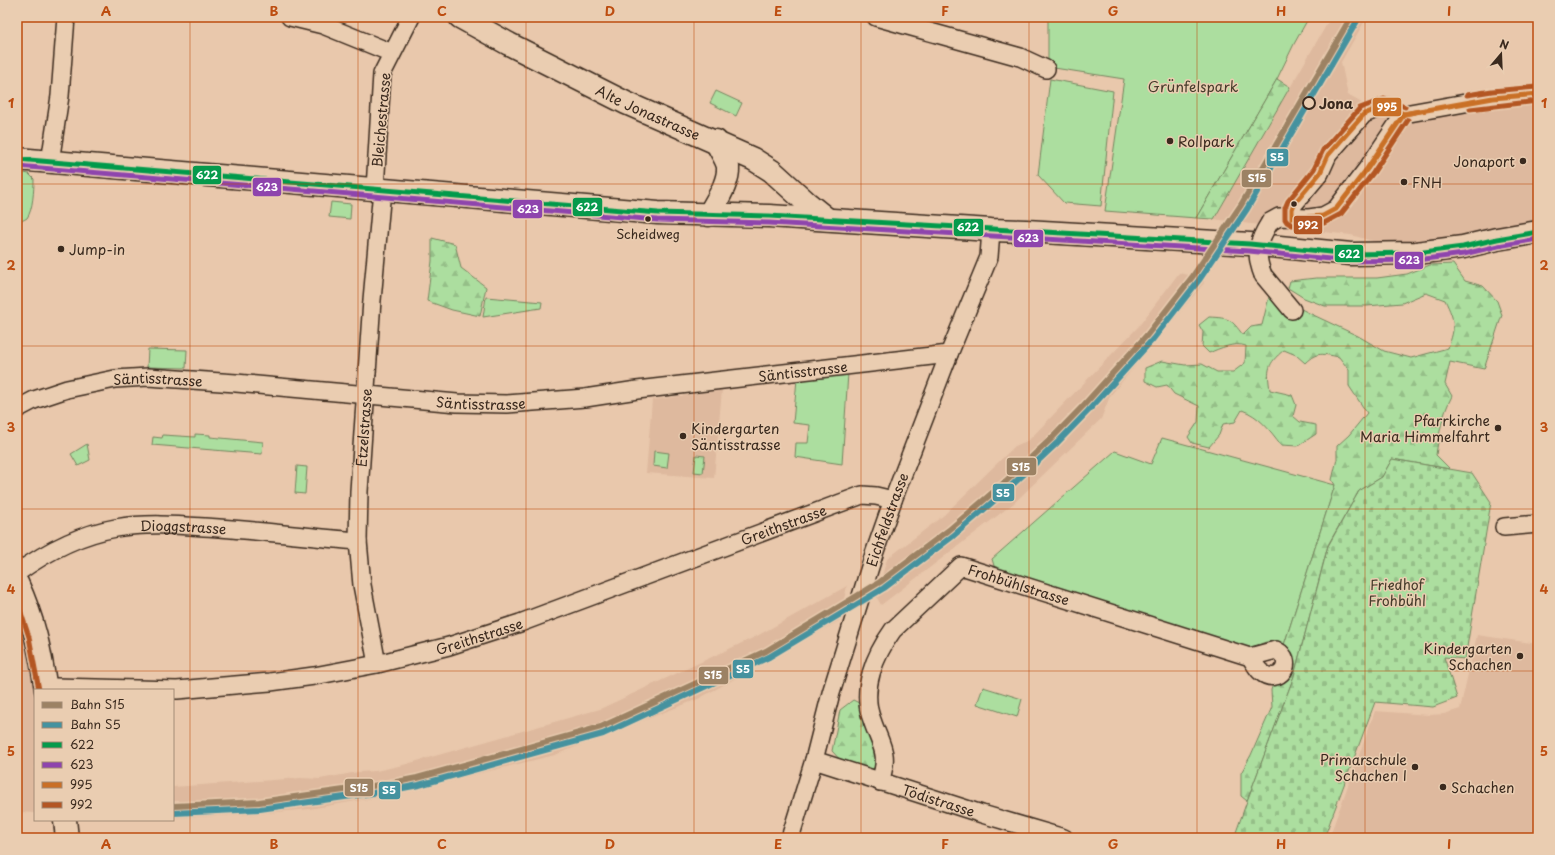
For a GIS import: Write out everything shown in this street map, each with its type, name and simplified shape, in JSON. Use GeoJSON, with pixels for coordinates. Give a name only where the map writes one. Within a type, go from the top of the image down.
{"type":"FeatureCollection","features":[{"type":"Feature","properties":{"kind":"main road","name":"Alte Jonastrasse"},"geometry":{"type":"LineString","coordinates":[[460,17],[509,44],[626,103],[716,141],[753,159],[772,171],[827,219]]}},
{"type":"Feature","properties":{"kind":"main road"},"geometry":{"type":"LineString","coordinates":[[709,215],[723,187],[728,166],[716,141]]}},
{"type":"Feature","properties":{"kind":"main road"},"geometry":{"type":"LineString","coordinates":[[17,159],[658,213],[827,219],[991,230],[1250,244],[1351,254],[1416,253],[1463,247],[1497,238],[1538,232]]}},
{"type":"Feature","properties":{"kind":"main road"},"geometry":{"type":"LineString","coordinates":[[17,583],[27,604],[36,633],[46,689]]}},
{"type":"Feature","properties":{"kind":"main road"},"geometry":{"type":"LineString","coordinates":[[64,821],[67,838]]}},
{"type":"Feature","properties":{"kind":"street"},"geometry":{"type":"LineString","coordinates":[[50,162],[60,96],[66,17]]}},
{"type":"Feature","properties":{"kind":"street","name":"Bleichestrasse"},"geometry":{"type":"LineString","coordinates":[[290,17],[323,25],[392,53]]}},
{"type":"Feature","properties":{"kind":"street","name":"Bleichestrasse"},"geometry":{"type":"LineString","coordinates":[[379,190],[382,74],[411,17]]}},
{"type":"Feature","properties":{"kind":"street"},"geometry":{"type":"LineString","coordinates":[[876,17],[1020,57],[1046,69]]}},
{"type":"Feature","properties":{"kind":"street"},"geometry":{"type":"LineString","coordinates":[[1292,218],[1292,209],[1294,204],[1320,173],[1328,155],[1364,114],[1386,106],[1404,114],[1493,98],[1538,94]]}},
{"type":"Feature","properties":{"kind":"street"},"geometry":{"type":"LineString","coordinates":[[1292,310],[1263,275],[1258,264],[1257,254],[1261,237],[1270,222],[1278,217],[1309,218],[1323,216],[1336,209],[1367,169],[1404,114]]}},
{"type":"Feature","properties":{"kind":"street","name":"Etzelstrasse"},"geometry":{"type":"LineString","coordinates":[[377,664],[362,584],[358,541],[358,491],[379,190]]}},
{"type":"Feature","properties":{"kind":"street","name":"Eichfeldstrasse"},"geometry":{"type":"LineString","coordinates":[[790,838],[814,760],[853,619],[893,500],[949,354],[989,257],[991,230]]}},
{"type":"Feature","properties":{"kind":"street","name":"Säntisstrasse"},"geometry":{"type":"LineString","coordinates":[[17,409],[34,400],[73,388],[115,379],[148,377],[457,402],[507,404],[585,398],[637,390],[949,354]]}},
{"type":"Feature","properties":{"kind":"street","name":"Greithstrasse"},"geometry":{"type":"LineString","coordinates":[[174,690],[278,681],[314,676],[377,664],[449,646],[520,623],[862,495],[876,496],[893,500]]}},
{"type":"Feature","properties":{"kind":"street"},"geometry":{"type":"LineString","coordinates":[[1504,527],[1538,524]]}},
{"type":"Feature","properties":{"kind":"street","name":"Dioggstrasse"},"geometry":{"type":"LineString","coordinates":[[17,573],[60,547],[116,528],[137,526],[176,525],[222,528],[358,541]]}},
{"type":"Feature","properties":{"kind":"street","name":"Frohbühlstrasse"},"geometry":{"type":"LineString","coordinates":[[880,782],[885,757],[883,746],[871,719],[868,706],[869,680],[876,660],[884,643],[893,630],[961,566],[1250,657]]}},
{"type":"Feature","properties":{"kind":"street","name":"Greithstrasse"},"geometry":{"type":"LineString","coordinates":[[46,689],[55,687],[136,689]]}},
{"type":"Feature","properties":{"kind":"street","name":"Tödistrasse"},"geometry":{"type":"LineString","coordinates":[[814,760],[880,782],[1064,838]]}},
{"type":"Feature","properties":{"kind":"shaded area"},"geometry":{"type":"Polygon","coordinates":[[[1331,17],[1367,17],[1341,62],[1348,95],[1396,123],[1476,106],[1538,100],[1538,232],[1416,253],[1351,235],[1214,219],[1331,17]]]}},
{"type":"Feature","properties":{"kind":"shaded area"},"geometry":{"type":"Polygon","coordinates":[[[1179,273],[1204,278],[1204,283],[1110,396],[1101,419],[1014,503],[881,605],[876,596],[887,559],[944,515],[1015,446],[1029,440],[1138,327],[1179,273]]]}},
{"type":"Feature","properties":{"kind":"shaded area","name":"Kindergarten Säntisstrasse"},"geometry":{"type":"Polygon","coordinates":[[[722,390],[714,478],[646,473],[652,400],[722,390]]]}},
{"type":"Feature","properties":{"kind":"shaded area"},"geometry":{"type":"Polygon","coordinates":[[[847,586],[839,621],[698,699],[555,755],[385,796],[309,809],[255,814],[174,818],[174,787],[301,778],[320,779],[358,772],[376,771],[403,765],[600,709],[757,636],[847,586]]]}},
{"type":"Feature","properties":{"kind":"shaded area"},"geometry":{"type":"Polygon","coordinates":[[[17,615],[30,659],[34,689],[34,813],[17,812],[17,615]]]}},
{"type":"Feature","properties":{"kind":"shaded area","name":"Schachen"},"geometry":{"type":"Polygon","coordinates":[[[1477,635],[1538,644],[1538,838],[1329,838],[1375,711],[1429,715],[1444,714],[1460,709],[1477,635]]]}},
{"type":"Feature","properties":{"kind":"green space","name":"Grünfelspark"},"geometry":{"type":"Polygon","coordinates":[[[1048,17],[1309,17],[1277,79],[1196,218],[1105,211],[1124,79],[1048,67],[1048,17]]]}},
{"type":"Feature","properties":{"kind":"green space"},"geometry":{"type":"Polygon","coordinates":[[[1050,79],[1113,91],[1101,206],[1064,203],[1038,175],[1050,79]]]}},
{"type":"Feature","properties":{"kind":"green space"},"geometry":{"type":"Polygon","coordinates":[[[1277,79],[1290,87],[1214,219],[1196,218],[1277,79]]]}},
{"type":"Feature","properties":{"kind":"green space"},"geometry":{"type":"Polygon","coordinates":[[[716,91],[742,103],[736,116],[710,103],[716,91]]]}},
{"type":"Feature","properties":{"kind":"green space"},"geometry":{"type":"Polygon","coordinates":[[[17,173],[29,174],[34,179],[34,183],[31,210],[27,218],[18,222],[17,173]]]}},
{"type":"Feature","properties":{"kind":"green space"},"geometry":{"type":"Polygon","coordinates":[[[331,202],[351,204],[350,219],[329,217],[331,202]]]}},
{"type":"Feature","properties":{"kind":"green space"},"geometry":{"type":"Polygon","coordinates":[[[432,238],[455,244],[461,268],[486,287],[480,316],[452,310],[427,301],[432,261],[432,238]]]}},
{"type":"Feature","properties":{"kind":"green space"},"geometry":{"type":"Polygon","coordinates":[[[1453,264],[1465,281],[1483,286],[1497,301],[1502,315],[1484,369],[1450,362],[1445,384],[1452,396],[1443,417],[1436,455],[1450,469],[1392,459],[1382,477],[1359,491],[1328,545],[1294,676],[1247,801],[1241,796],[1241,773],[1251,755],[1272,707],[1271,690],[1275,679],[1289,660],[1284,645],[1335,485],[1332,480],[1337,459],[1337,446],[1349,435],[1367,413],[1349,386],[1349,370],[1339,357],[1320,354],[1309,359],[1305,363],[1296,355],[1284,350],[1274,359],[1271,364],[1269,372],[1270,390],[1292,395],[1296,405],[1293,416],[1300,422],[1316,425],[1316,434],[1298,446],[1281,445],[1259,420],[1242,410],[1235,422],[1223,424],[1219,435],[1209,447],[1192,443],[1188,437],[1198,422],[1199,406],[1174,394],[1167,385],[1157,387],[1145,381],[1145,368],[1162,361],[1185,365],[1202,364],[1217,372],[1233,372],[1245,363],[1246,346],[1232,345],[1209,353],[1202,346],[1203,332],[1199,325],[1209,317],[1226,319],[1233,323],[1243,335],[1251,327],[1262,325],[1270,293],[1358,336],[1384,351],[1411,358],[1448,348],[1453,324],[1451,313],[1445,300],[1426,293],[1402,303],[1367,306],[1325,306],[1304,298],[1288,288],[1290,281],[1316,278],[1377,278],[1407,274],[1430,265],[1453,264]]]}},
{"type":"Feature","properties":{"kind":"green space"},"geometry":{"type":"Polygon","coordinates":[[[486,297],[542,302],[541,308],[483,317],[486,297]]]}},
{"type":"Feature","properties":{"kind":"green space"},"geometry":{"type":"Polygon","coordinates":[[[148,349],[187,350],[186,368],[147,367],[148,349]]]}},
{"type":"Feature","properties":{"kind":"green space"},"geometry":{"type":"Polygon","coordinates":[[[848,373],[842,464],[795,457],[796,443],[808,443],[810,425],[793,423],[797,379],[848,373]]]}},
{"type":"Feature","properties":{"kind":"green space"},"geometry":{"type":"Polygon","coordinates":[[[195,434],[210,435],[210,437],[263,442],[262,454],[152,445],[153,437],[162,438],[163,435],[195,437],[195,434]]]}},
{"type":"Feature","properties":{"kind":"green space"},"geometry":{"type":"Polygon","coordinates":[[[1162,438],[1335,485],[1284,645],[1274,642],[1267,642],[1252,649],[995,569],[992,559],[1115,451],[1151,464],[1162,438]]]}},
{"type":"Feature","properties":{"kind":"green space"},"geometry":{"type":"Polygon","coordinates":[[[87,444],[90,460],[78,466],[71,454],[87,444]]]}},
{"type":"Feature","properties":{"kind":"green space"},"geometry":{"type":"Polygon","coordinates":[[[654,451],[669,453],[667,468],[653,466],[654,451]]]}},
{"type":"Feature","properties":{"kind":"green space"},"geometry":{"type":"Polygon","coordinates":[[[696,455],[705,456],[703,473],[694,472],[696,455]]]}},
{"type":"Feature","properties":{"kind":"green space","name":"Friedhof Frohbühl"},"geometry":{"type":"Polygon","coordinates":[[[1392,459],[1472,473],[1491,502],[1465,659],[1444,657],[1457,698],[1433,707],[1375,702],[1324,838],[1234,838],[1294,676],[1328,546],[1359,491],[1382,477],[1392,459]]]}},
{"type":"Feature","properties":{"kind":"green space"},"geometry":{"type":"Polygon","coordinates":[[[297,466],[307,467],[305,494],[295,493],[297,466]]]}},
{"type":"Feature","properties":{"kind":"green space"},"geometry":{"type":"Polygon","coordinates":[[[983,687],[1022,699],[1017,717],[977,704],[983,687]]]}},
{"type":"Feature","properties":{"kind":"green space"},"geometry":{"type":"Polygon","coordinates":[[[853,700],[861,704],[879,761],[873,769],[861,768],[843,763],[832,751],[840,710],[853,700]]]}},
{"type":"Feature","properties":{"kind":"rail line","name":"S15"},"geometry":{"type":"LineString","coordinates":[[174,806],[259,802],[386,784],[417,778],[601,727],[766,651],[880,582],[949,530],[1005,482],[1052,438],[1083,406],[1147,335],[1193,276],[1241,205],[1351,17]]}},
{"type":"Feature","properties":{"kind":"rail line","name":"S5"},"geometry":{"type":"LineString","coordinates":[[174,813],[260,809],[387,791],[419,785],[603,734],[769,657],[884,588],[953,536],[1010,487],[1057,443],[1088,411],[1153,339],[1199,280],[1247,209],[1357,21]]}},
{"type":"Feature","properties":{"kind":"transit line","name":"992"},"geometry":{"type":"LineString","coordinates":[[1467,95],[1537,87]]}},
{"type":"Feature","properties":{"kind":"transit line","name":"995"},"geometry":{"type":"LineString","coordinates":[[1292,218],[1292,209],[1294,204],[1320,173],[1328,155],[1364,114],[1385,106],[1404,114],[1493,98],[1538,94]]}},
{"type":"Feature","properties":{"kind":"transit line","name":"992"},"geometry":{"type":"LineString","coordinates":[[1405,107],[1384,99],[1360,108],[1323,150],[1314,169],[1288,201],[1285,208],[1285,219],[1287,222],[1292,225],[1324,223],[1341,214],[1373,173],[1408,120]]}},
{"type":"Feature","properties":{"kind":"transit line","name":"992"},"geometry":{"type":"LineString","coordinates":[[1470,109],[1538,101]]}},
{"type":"Feature","properties":{"kind":"transit line","name":"995"},"geometry":{"type":"LineString","coordinates":[[1294,218],[1323,216],[1336,209],[1367,169],[1404,114],[1425,110]]}},
{"type":"Feature","properties":{"kind":"transit line","name":"622"},"geometry":{"type":"LineString","coordinates":[[17,159],[658,213],[769,216],[1250,244],[1351,254],[1416,253],[1463,247],[1538,232]]}},
{"type":"Feature","properties":{"kind":"transit line","name":"623"},"geometry":{"type":"LineString","coordinates":[[17,166],[657,220],[769,223],[1249,251],[1350,261],[1417,260],[1464,254],[1538,239]]}},
{"type":"Feature","properties":{"kind":"transit line","name":"992"},"geometry":{"type":"LineString","coordinates":[[17,601],[29,637],[39,689]]}},
{"type":"Feature","properties":{"kind":"place","name":"Jona"},"geometry":{"type":"Point","coordinates":[1309,103]}},
{"type":"Feature","properties":{"kind":"place","name":"Rollpark"},"geometry":{"type":"Point","coordinates":[1170,141]}},
{"type":"Feature","properties":{"kind":"place","name":"Jonaport"},"geometry":{"type":"Point","coordinates":[1523,161]}},
{"type":"Feature","properties":{"kind":"place","name":"FNH"},"geometry":{"type":"Point","coordinates":[1404,182]}},
{"type":"Feature","properties":{"kind":"place","name":"Scheidweg"},"geometry":{"type":"Point","coordinates":[648,219]}},
{"type":"Feature","properties":{"kind":"place","name":"Jump-in"},"geometry":{"type":"Point","coordinates":[61,249]}},
{"type":"Feature","properties":{"kind":"place","name":"Pfarrkirche Maria Himmelfahrt"},"geometry":{"type":"Point","coordinates":[1498,428]}},
{"type":"Feature","properties":{"kind":"place","name":"Kindergarten Säntisstrasse"},"geometry":{"type":"Point","coordinates":[683,436]}},
{"type":"Feature","properties":{"kind":"place","name":"Kindergarten Schachen"},"geometry":{"type":"Point","coordinates":[1520,656]}},
{"type":"Feature","properties":{"kind":"place","name":"Primarschule Schachen I"},"geometry":{"type":"Point","coordinates":[1415,767]}},
{"type":"Feature","properties":{"kind":"place","name":"Schachen"},"geometry":{"type":"Point","coordinates":[1443,787]}}]}
